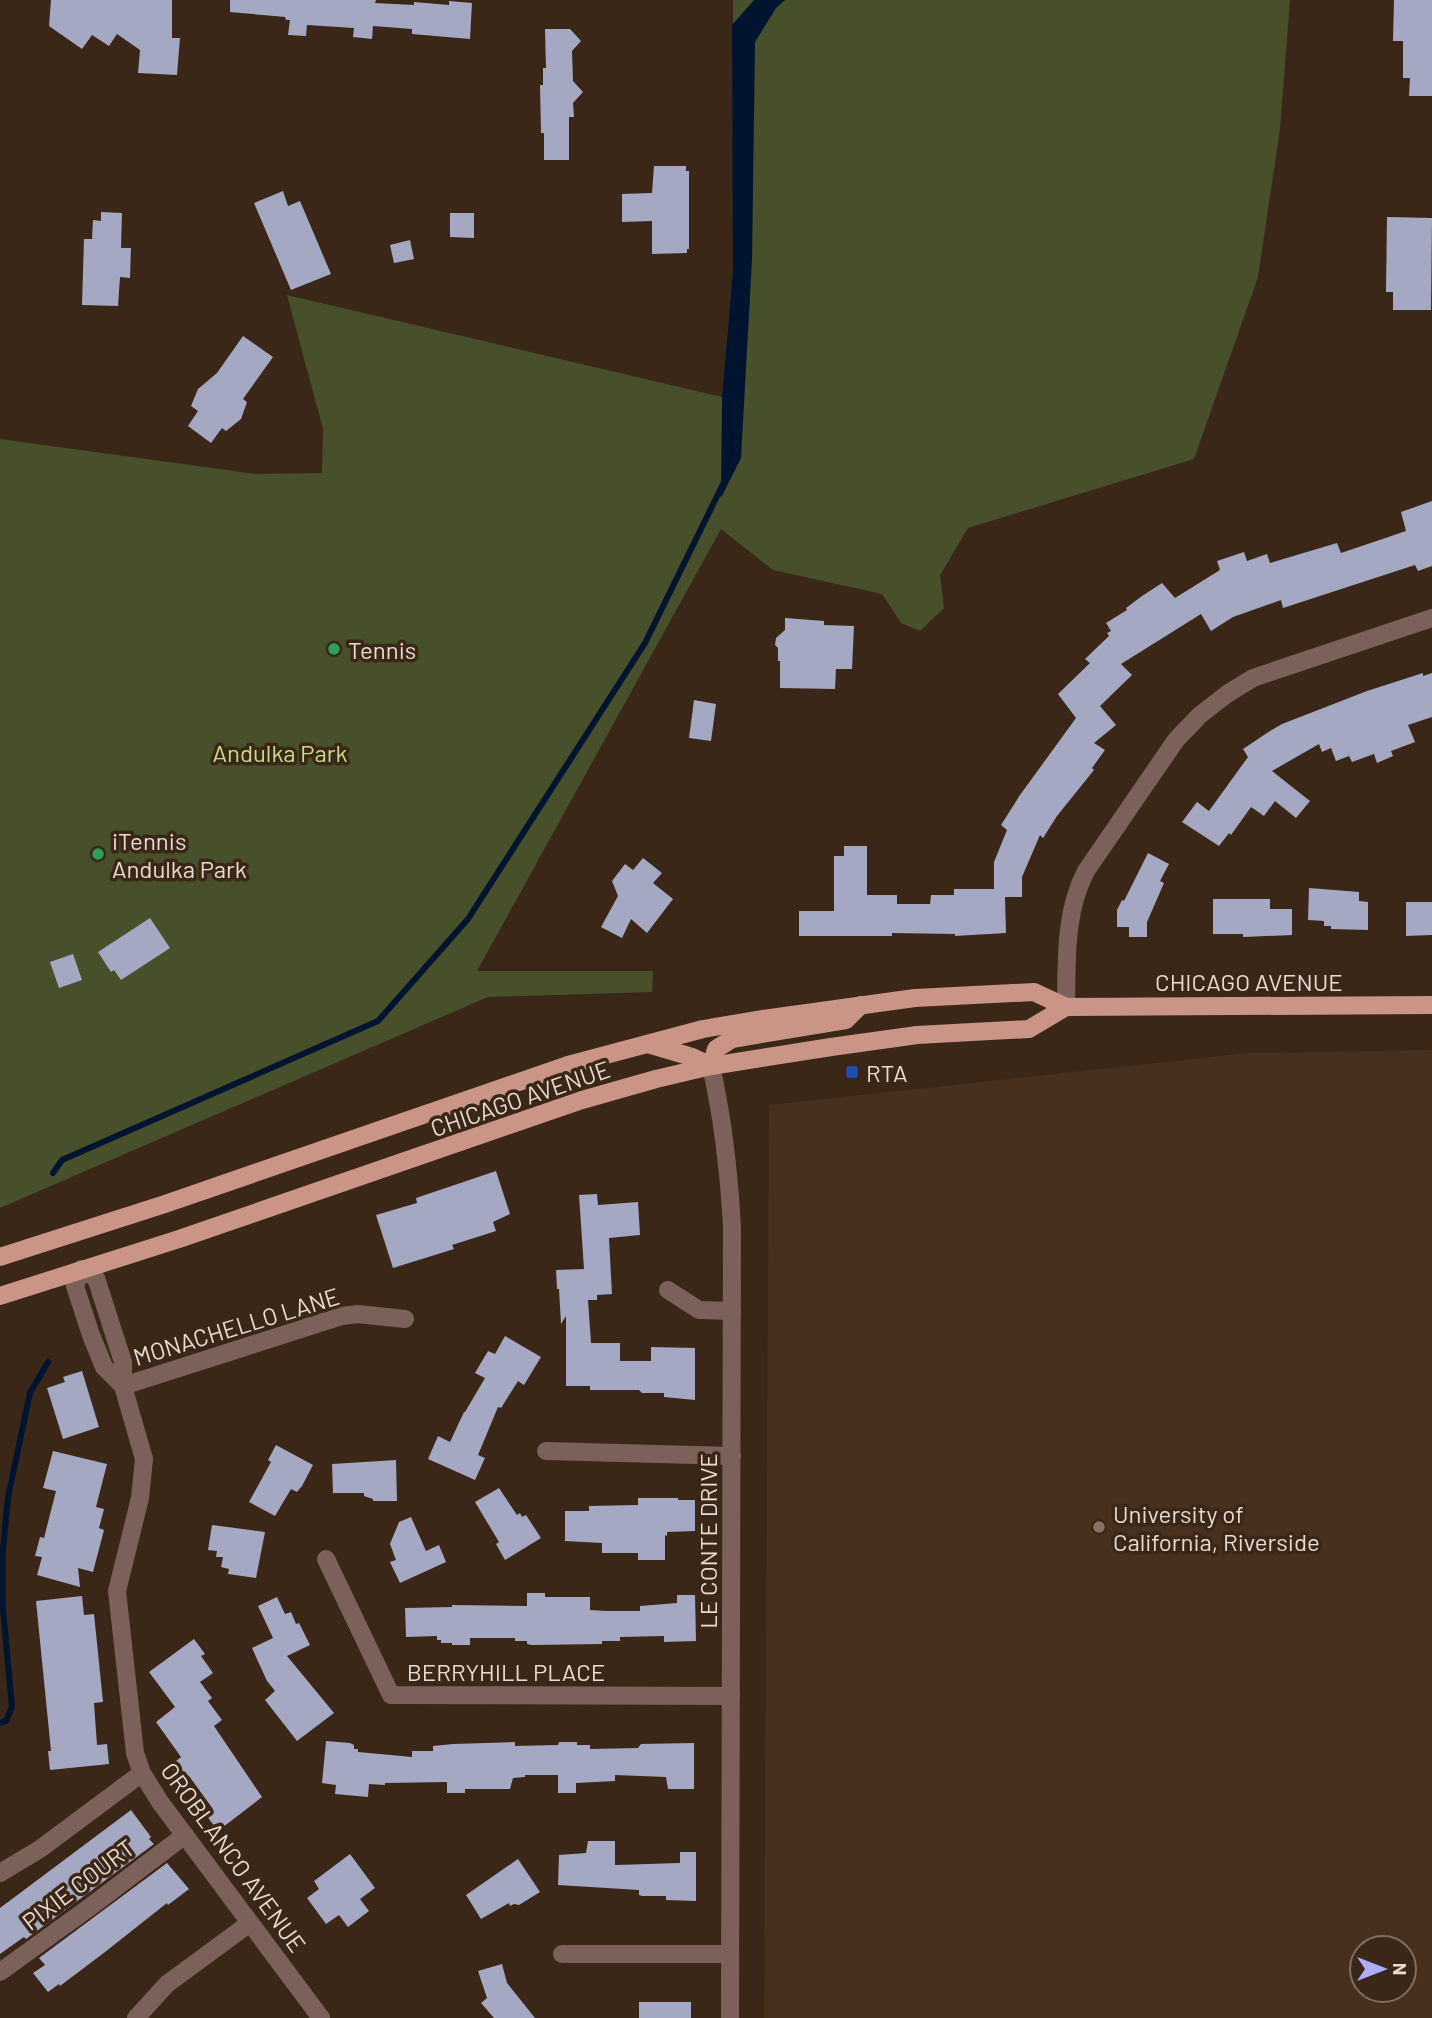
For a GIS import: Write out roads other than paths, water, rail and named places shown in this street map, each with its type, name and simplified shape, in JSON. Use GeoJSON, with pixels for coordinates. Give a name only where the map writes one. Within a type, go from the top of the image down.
{"type":"FeatureCollection","features":[{"type":"Feature","properties":{"kind":"main road","name":"CHICAGO AVENUE"},"geometry":{"type":"LineString","coordinates":[[0,1257],[178,1200],[568,1065],[703,1029],[915,998],[1034,992],[1066,1007],[1432,1005]]}},
{"type":"Feature","properties":{"kind":"main road"},"geometry":{"type":"LineString","coordinates":[[646,1043],[692,1057],[710,1066],[716,1049],[732,1038],[846,1020],[861,1005]]}},
{"type":"Feature","properties":{"kind":"main road","name":"CHICAGO AVENUE"},"geometry":{"type":"LineString","coordinates":[[0,1296],[179,1239],[582,1100],[710,1066],[766,1056],[917,1035],[1029,1029],[1066,1007]]}},
{"type":"Feature","properties":{"kind":"street"},"geometry":{"type":"LineString","coordinates":[[1066,1007],[1067,944],[1076,890],[1086,871],[1176,740],[1200,715],[1253,678],[1432,618]]}},
{"type":"Feature","properties":{"kind":"street","name":"LE CONTE DRIVE"},"geometry":{"type":"LineString","coordinates":[[710,1066],[722,1117],[732,1227],[730,2018]]}},
{"type":"Feature","properties":{"kind":"street","name":"OROBLANCO AVENUE"},"geometry":{"type":"LineString","coordinates":[[81,1269],[75,1286],[91,1335],[104,1367],[123,1386],[144,1459],[140,1498],[117,1591],[134,1743],[142,1773],[313,2015]]}},
{"type":"Feature","properties":{"kind":"street"},"geometry":{"type":"LineString","coordinates":[[668,1290],[699,1310],[732,1311]]}},
{"type":"Feature","properties":{"kind":"street","name":"MONACHELLO LANE"},"geometry":{"type":"LineString","coordinates":[[123,1386],[342,1315],[405,1319]]}},
{"type":"Feature","properties":{"kind":"street"},"geometry":{"type":"LineString","coordinates":[[546,1451],[732,1456]]}},
{"type":"Feature","properties":{"kind":"street","name":"BERRYHILL PLACE"},"geometry":{"type":"LineString","coordinates":[[326,1559],[391,1695],[731,1696]]}},
{"type":"Feature","properties":{"kind":"street"},"geometry":{"type":"LineString","coordinates":[[0,1873],[40,1849],[142,1773]]}},
{"type":"Feature","properties":{"kind":"street","name":"PIXIE COURT"},"geometry":{"type":"LineString","coordinates":[[0,1972],[184,1835]]}},
{"type":"Feature","properties":{"kind":"street"},"geometry":{"type":"LineString","coordinates":[[136,2018],[167,1984],[250,1923]]}},
{"type":"Feature","properties":{"kind":"street"},"geometry":{"type":"LineString","coordinates":[[562,1955],[730,1954]]}},
{"type":"Feature","properties":{"kind":"water"},"geometry":{"type":"Polygon","coordinates":[[[754,0],[785,0],[776,8],[755,42],[752,260],[741,458],[721,498],[722,397],[733,269],[732,25],[754,0]]]}},
{"type":"Feature","properties":{"kind":"waterway"},"geometry":{"type":"LineString","coordinates":[[53,1173],[62,1160],[378,1021],[468,919],[645,643],[725,480]]}},
{"type":"Feature","properties":{"kind":"waterway"},"geometry":{"type":"LineString","coordinates":[[0,1723],[6,1721],[12,1707],[3,1609],[3,1550],[8,1497],[30,1393],[48,1362]]}},
{"type":"Feature","properties":{"kind":"place","name":"Tennis"},"geometry":{"type":"Point","coordinates":[334,649]}},
{"type":"Feature","properties":{"kind":"place","name":"iTennis Andulka Park"},"geometry":{"type":"Point","coordinates":[98,854]}},
{"type":"Feature","properties":{"kind":"place","name":"RTA"},"geometry":{"type":"Point","coordinates":[852,1072]}},
{"type":"Feature","properties":{"kind":"place","name":"University of California, Riverside"},"geometry":{"type":"Point","coordinates":[1099,1527]}},
{"type":"Feature","properties":{"kind":"park label","name":"Andulka Park"},"geometry":{"type":"Point","coordinates":[280,752]}}]}
